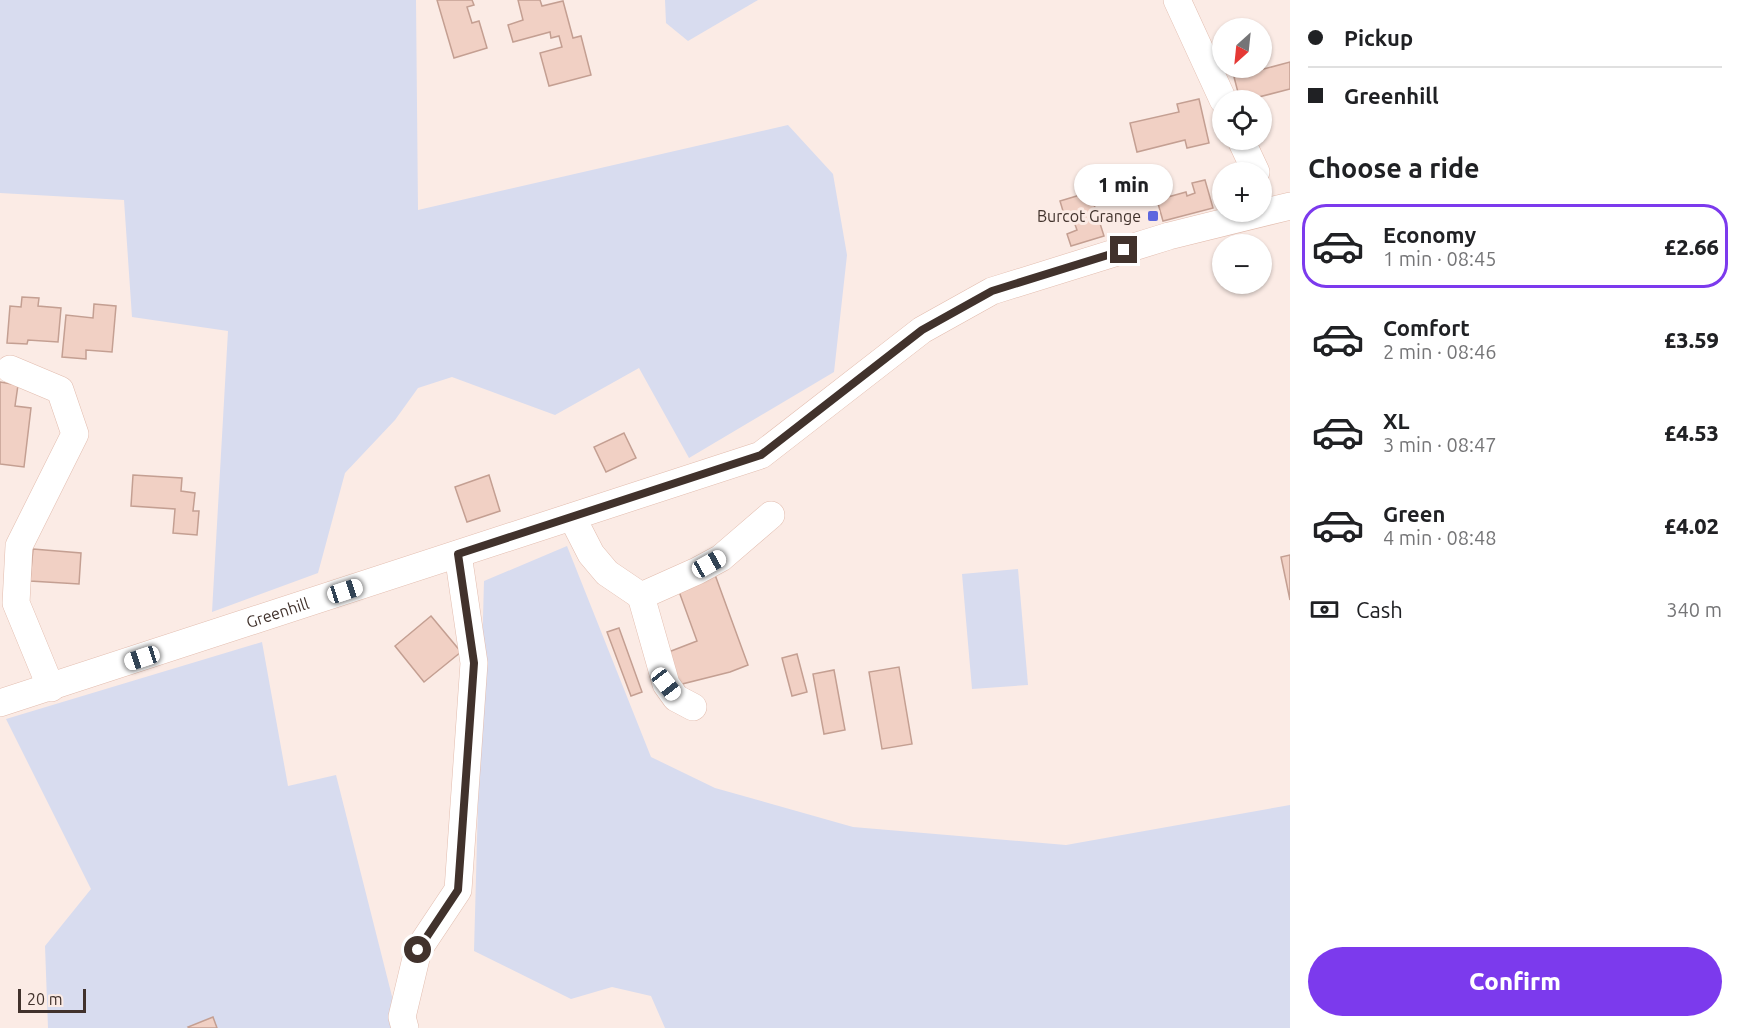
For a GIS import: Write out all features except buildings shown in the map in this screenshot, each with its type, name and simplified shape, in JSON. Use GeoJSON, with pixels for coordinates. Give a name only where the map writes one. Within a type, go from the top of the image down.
{"type":"FeatureCollection","features":[{"type":"Feature","properties":{"kind":"street"},"geometry":{"type":"LineString","coordinates":[[1177,0],[1218,90]]}},
{"type":"Feature","properties":{"kind":"street","name":"Greenhill"},"geometry":{"type":"LineString","coordinates":[[0,703],[761,455],[922,330],[992,291],[1274,201]]}},
{"type":"Feature","properties":{"kind":"street"},"geometry":{"type":"LineString","coordinates":[[10,369],[60,390],[75,434],[19,546],[16,603],[51,688]]}},
{"type":"Feature","properties":{"kind":"street"},"geometry":{"type":"LineString","coordinates":[[641,596],[721,558],[771,515]]}},
{"type":"Feature","properties":{"kind":"street"},"geometry":{"type":"LineString","coordinates":[[572,517],[596,561],[607,573],[641,596],[666,684],[676,698],[693,707]]}},
{"type":"Feature","properties":{"kind":"street"},"geometry":{"type":"LineString","coordinates":[[405,1028],[402,1017],[418,950],[458,890],[474,663],[458,554]]}},
{"type":"Feature","properties":{"kind":"shaded area"},"geometry":{"type":"Polygon","coordinates":[[[0,0],[416,0],[418,210],[788,125],[833,174],[847,255],[834,372],[689,458],[639,368],[555,415],[452,377],[418,388],[395,420],[345,473],[318,573],[212,612],[228,331],[132,317],[124,200],[0,193],[0,0]]]}},
{"type":"Feature","properties":{"kind":"shaded area"},"geometry":{"type":"Polygon","coordinates":[[[665,0],[758,0],[688,41],[666,23],[665,0]]]}},
{"type":"Feature","properties":{"kind":"shaded area"},"geometry":{"type":"Polygon","coordinates":[[[567,546],[651,757],[715,788],[853,827],[1066,845],[1290,805],[1290,1028],[665,1028],[651,996],[612,987],[571,999],[474,951],[484,581],[567,546]]]}},
{"type":"Feature","properties":{"kind":"shaded area"},"geometry":{"type":"Polygon","coordinates":[[[1018,569],[1028,685],[972,689],[962,574],[1018,569]]]}},
{"type":"Feature","properties":{"kind":"shaded area"},"geometry":{"type":"Polygon","coordinates":[[[262,642],[288,786],[336,775],[400,1028],[48,1028],[45,946],[91,889],[6,719],[262,642]]]}},
{"type":"Feature","properties":{"kind":"place","name":"Burcot Grange"},"geometry":{"type":"Point","coordinates":[1153,216]}},
{"type":"Feature","properties":{"kind":"route"},"geometry":{"type":"LineString","coordinates":[[418,950],[458,890],[474,663],[458,554],[761,455],[922,330],[992,291],[1124,250]]}}]}
